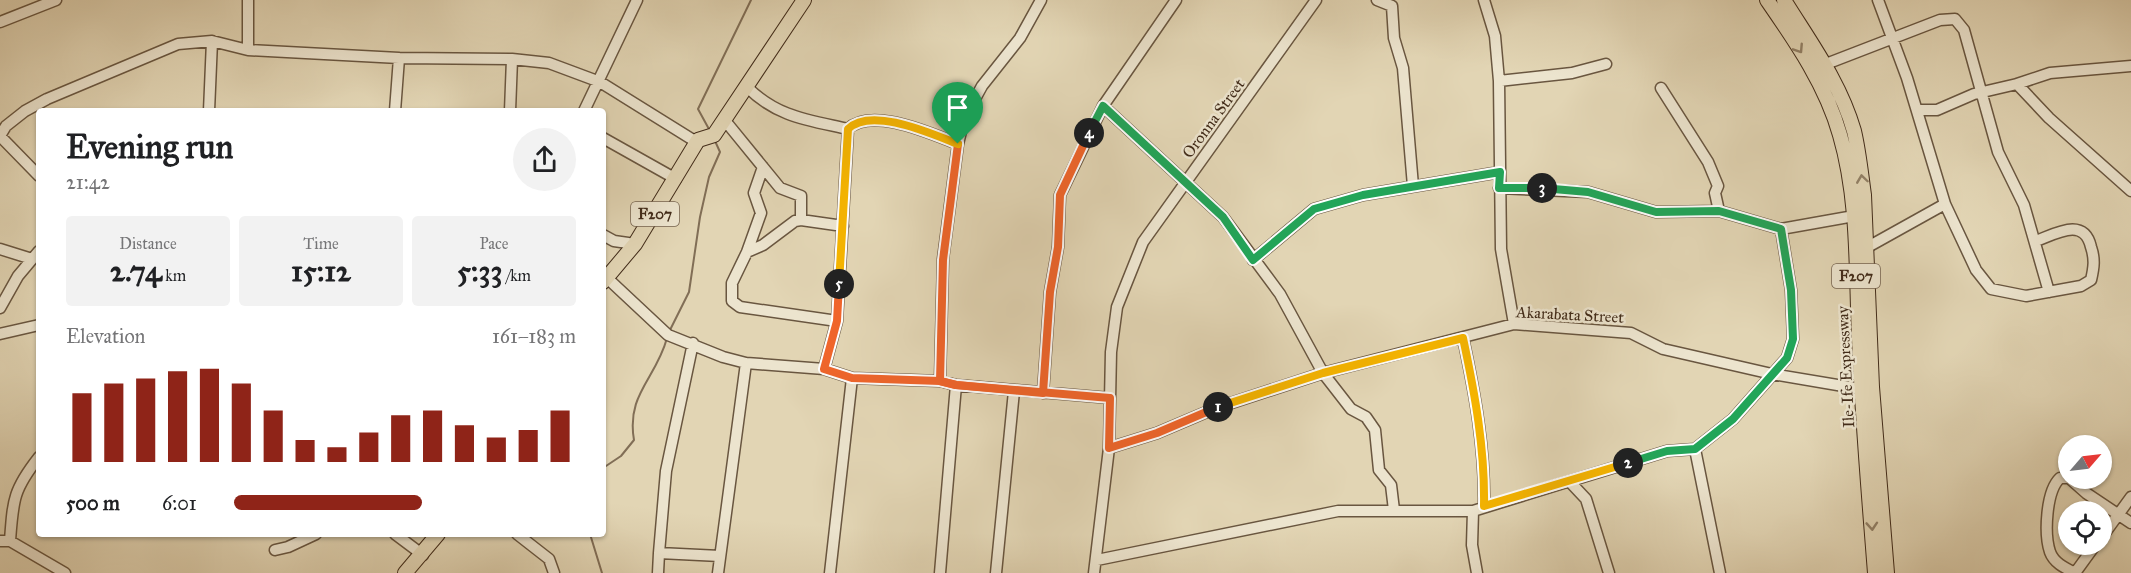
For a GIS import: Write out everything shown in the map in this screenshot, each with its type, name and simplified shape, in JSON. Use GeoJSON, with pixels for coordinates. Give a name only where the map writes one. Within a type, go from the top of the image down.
{"type":"FeatureCollection","features":[{"type":"Feature","properties":{"kind":"main road"},"geometry":{"type":"LineString","coordinates":[[698,141],[718,129],[804,0]]}},
{"type":"Feature","properties":{"kind":"main road","name":"Ile-Ife Expressway"},"geometry":{"type":"LineString","coordinates":[[1767,0],[1810,66],[1830,106],[1847,167],[1854,216],[1861,389],[1875,573]]}},
{"type":"Feature","properties":{"kind":"main road","name":"Ile-Ife Expressway"},"geometry":{"type":"LineString","coordinates":[[1784,0],[1826,64],[1854,131],[1864,195],[1876,448],[1887,573]]}},
{"type":"Feature","properties":{"kind":"main road","name":"F207"},"geometry":{"type":"LineString","coordinates":[[606,278],[634,244],[698,141]]}},
{"type":"Feature","properties":{"kind":"main road"},"geometry":{"type":"LineString","coordinates":[[405,573],[423,555],[436,537]]}},
{"type":"Feature","properties":{"kind":"street"},"geometry":{"type":"LineString","coordinates":[[0,22],[56,0]]}},
{"type":"Feature","properties":{"kind":"street"},"geometry":{"type":"LineString","coordinates":[[248,0],[248,50]]}},
{"type":"Feature","properties":{"kind":"street"},"geometry":{"type":"LineString","coordinates":[[586,108],[637,0]]}},
{"type":"Feature","properties":{"kind":"street"},"geometry":{"type":"LineString","coordinates":[[940,381],[943,260],[958,144],[964,119],[982,86],[1020,38],[1041,0]]}},
{"type":"Feature","properties":{"kind":"street"},"geometry":{"type":"LineString","coordinates":[[1043,393],[1050,292],[1058,247],[1060,195],[1103,106],[1176,0]]}},
{"type":"Feature","properties":{"kind":"street","name":"Oronna Street"},"geometry":{"type":"LineString","coordinates":[[1094,573],[1109,448],[1111,352],[1117,307],[1129,273],[1143,242],[1316,0]]}},
{"type":"Feature","properties":{"kind":"street"},"geometry":{"type":"LineString","coordinates":[[1377,0],[1392,6],[1394,38],[1403,68],[1413,186]]}},
{"type":"Feature","properties":{"kind":"street"},"geometry":{"type":"LineString","coordinates":[[1484,0],[1495,36],[1499,81],[1501,249],[1514,324]]}},
{"type":"Feature","properties":{"kind":"street"},"geometry":{"type":"LineString","coordinates":[[1878,0],[1918,110],[1930,161],[1945,204],[1976,270],[1991,289],[2026,296],[2081,286],[2091,280],[2095,261],[2088,234],[2083,230],[2073,229],[2036,241]]}},
{"type":"Feature","properties":{"kind":"street"},"geometry":{"type":"LineString","coordinates":[[1826,64],[1940,20],[1955,19],[1964,30],[1998,152],[2024,205],[2049,292]]}},
{"type":"Feature","properties":{"kind":"street"},"geometry":{"type":"LineString","coordinates":[[209,108],[212,41]]}},
{"type":"Feature","properties":{"kind":"street"},"geometry":{"type":"LineString","coordinates":[[36,173],[0,136],[6,126],[25,111],[47,99],[178,44],[212,41],[248,50],[399,58],[512,59],[549,63],[600,82],[698,141]]}},
{"type":"Feature","properties":{"kind":"street"},"geometry":{"type":"LineString","coordinates":[[395,108],[399,58]]}},
{"type":"Feature","properties":{"kind":"street"},"geometry":{"type":"LineString","coordinates":[[510,108],[512,59]]}},
{"type":"Feature","properties":{"kind":"street"},"geometry":{"type":"LineString","coordinates":[[1499,81],[1572,73],[1605,64]]}},
{"type":"Feature","properties":{"kind":"street"},"geometry":{"type":"LineString","coordinates":[[1918,110],[1937,110],[1982,91],[2050,74],[2131,66]]}},
{"type":"Feature","properties":{"kind":"street"},"geometry":{"type":"LineString","coordinates":[[2017,84],[2049,118],[2131,191]]}},
{"type":"Feature","properties":{"kind":"street"},"geometry":{"type":"LineString","coordinates":[[747,87],[759,99],[787,115],[848,129],[862,120],[902,124],[958,144]]}},
{"type":"Feature","properties":{"kind":"street"},"geometry":{"type":"LineString","coordinates":[[1661,88],[1708,162],[1718,186],[1715,193],[1719,211]]}},
{"type":"Feature","properties":{"kind":"street"},"geometry":{"type":"LineString","coordinates":[[1103,106],[1223,217],[1280,294],[1323,373],[1351,409],[1366,417],[1375,430],[1378,470],[1390,485],[1394,510]]}},
{"type":"Feature","properties":{"kind":"street"},"geometry":{"type":"LineString","coordinates":[[718,129],[727,123],[780,188],[801,196],[801,220]]}},
{"type":"Feature","properties":{"kind":"street"},"geometry":{"type":"LineString","coordinates":[[824,369],[837,321],[848,129]]}},
{"type":"Feature","properties":{"kind":"street"},"geometry":{"type":"LineString","coordinates":[[606,140],[676,179]]}},
{"type":"Feature","properties":{"kind":"street"},"geometry":{"type":"LineString","coordinates":[[763,167],[754,193],[761,213],[747,252],[732,283],[732,301],[740,308],[837,321]]}},
{"type":"Feature","properties":{"kind":"street"},"geometry":{"type":"LineString","coordinates":[[1253,260],[1314,209],[1363,195],[1500,172]]}},
{"type":"Feature","properties":{"kind":"street"},"geometry":{"type":"LineString","coordinates":[[1499,188],[1550,188],[1588,192],[1656,212],[1719,211],[1781,229],[1854,216]]}},
{"type":"Feature","properties":{"kind":"street"},"geometry":{"type":"LineString","coordinates":[[1866,248],[1945,204]]}},
{"type":"Feature","properties":{"kind":"street"},"geometry":{"type":"LineString","coordinates":[[747,252],[763,245],[788,225],[801,220],[843,226]]}},
{"type":"Feature","properties":{"kind":"street"},"geometry":{"type":"LineString","coordinates":[[1097,560],[1338,511],[1473,511],[1667,451],[1695,449],[1733,419],[1787,358],[1793,339],[1791,290],[1781,229]]}},
{"type":"Feature","properties":{"kind":"street"},"geometry":{"type":"LineString","coordinates":[[606,237],[614,241],[634,244]]}},
{"type":"Feature","properties":{"kind":"street"},"geometry":{"type":"LineString","coordinates":[[0,249],[36,255]]}},
{"type":"Feature","properties":{"kind":"street"},"geometry":{"type":"LineString","coordinates":[[0,308],[18,276],[36,255]]}},
{"type":"Feature","properties":{"kind":"street"},"geometry":{"type":"LineString","coordinates":[[606,282],[668,335],[693,343],[723,357],[746,363],[824,369],[852,378],[940,381],[956,385],[1014,391],[1110,398]]}},
{"type":"Feature","properties":{"kind":"street","name":"Akarabata Street"},"geometry":{"type":"LineString","coordinates":[[1109,448],[1157,433],[1216,408],[1323,373],[1514,324],[1631,333],[1663,349],[1772,374],[1861,389]]}},
{"type":"Feature","properties":{"kind":"street"},"geometry":{"type":"LineString","coordinates":[[0,334],[36,326]]}},
{"type":"Feature","properties":{"kind":"street"},"geometry":{"type":"LineString","coordinates":[[1463,338],[1481,438],[1485,474],[1484,506]]}},
{"type":"Feature","properties":{"kind":"street"},"geometry":{"type":"LineString","coordinates":[[658,573],[666,471],[693,343]]}},
{"type":"Feature","properties":{"kind":"street"},"geometry":{"type":"LineString","coordinates":[[718,573],[746,363]]}},
{"type":"Feature","properties":{"kind":"street"},"geometry":{"type":"LineString","coordinates":[[830,573],[852,378]]}},
{"type":"Feature","properties":{"kind":"street"},"geometry":{"type":"LineString","coordinates":[[940,573],[956,385]]}},
{"type":"Feature","properties":{"kind":"street"},"geometry":{"type":"LineString","coordinates":[[996,573],[1014,391]]}},
{"type":"Feature","properties":{"kind":"street"},"geometry":{"type":"LineString","coordinates":[[1695,449],[1720,573]]}},
{"type":"Feature","properties":{"kind":"street"},"geometry":{"type":"LineString","coordinates":[[36,461],[13,498],[5,541],[65,573]]}},
{"type":"Feature","properties":{"kind":"street"},"geometry":{"type":"LineString","coordinates":[[2058,480],[2052,485],[2049,495],[2050,552],[2058,564],[2075,573],[2088,555]]}},
{"type":"Feature","properties":{"kind":"street"},"geometry":{"type":"LineString","coordinates":[[1570,482],[1586,499],[1609,573]]}},
{"type":"Feature","properties":{"kind":"street"},"geometry":{"type":"LineString","coordinates":[[2081,489],[2131,523]]}},
{"type":"Feature","properties":{"kind":"street"},"geometry":{"type":"LineString","coordinates":[[2112,523],[2131,497]]}},
{"type":"Feature","properties":{"kind":"street"},"geometry":{"type":"LineString","coordinates":[[1473,511],[1472,545],[1477,573]]}},
{"type":"Feature","properties":{"kind":"street"},"geometry":{"type":"LineString","coordinates":[[275,550],[310,537]]}},
{"type":"Feature","properties":{"kind":"street"},"geometry":{"type":"LineString","coordinates":[[399,537],[423,555]]}},
{"type":"Feature","properties":{"kind":"street"},"geometry":{"type":"LineString","coordinates":[[521,537],[549,559],[554,573]]}},
{"type":"Feature","properties":{"kind":"street"},"geometry":{"type":"LineString","coordinates":[[659,553],[720,556]]}},
{"type":"Feature","properties":{"kind":"waterway"},"geometry":{"type":"LineString","coordinates":[[710,131],[698,109],[751,0]]}},
{"type":"Feature","properties":{"kind":"waterway"},"geometry":{"type":"LineString","coordinates":[[670,330],[689,292],[700,217],[709,177],[720,152],[715,141]]}},
{"type":"Feature","properties":{"kind":"waterway"},"geometry":{"type":"LineString","coordinates":[[606,466],[621,456],[634,440],[634,410],[667,338]]}},
{"type":"Feature","properties":{"kind":"waterway"},"geometry":{"type":"LineString","coordinates":[[591,537],[602,573]]}},
{"type":"Feature","properties":{"kind":"route"},"geometry":{"type":"LineString","coordinates":[[958,144],[902,124],[862,120],[854,123],[848,129],[837,321],[824,369],[852,378],[940,381],[956,385],[1043,393],[1050,292],[1058,247],[1060,195],[1078,153],[1103,106],[1223,217],[1253,260],[1314,209],[1363,195],[1500,172],[1499,188],[1550,188],[1588,192],[1629,206],[1656,212],[1719,211],[1781,229],[1791,290],[1793,339],[1787,358],[1777,370],[1733,419],[1695,449],[1667,451],[1484,506],[1485,474],[1481,438],[1473,382],[1463,338],[1323,373],[1216,408],[1157,433],[1109,448],[1110,398],[1014,391],[956,385],[940,381],[943,260],[958,144]]}}]}
